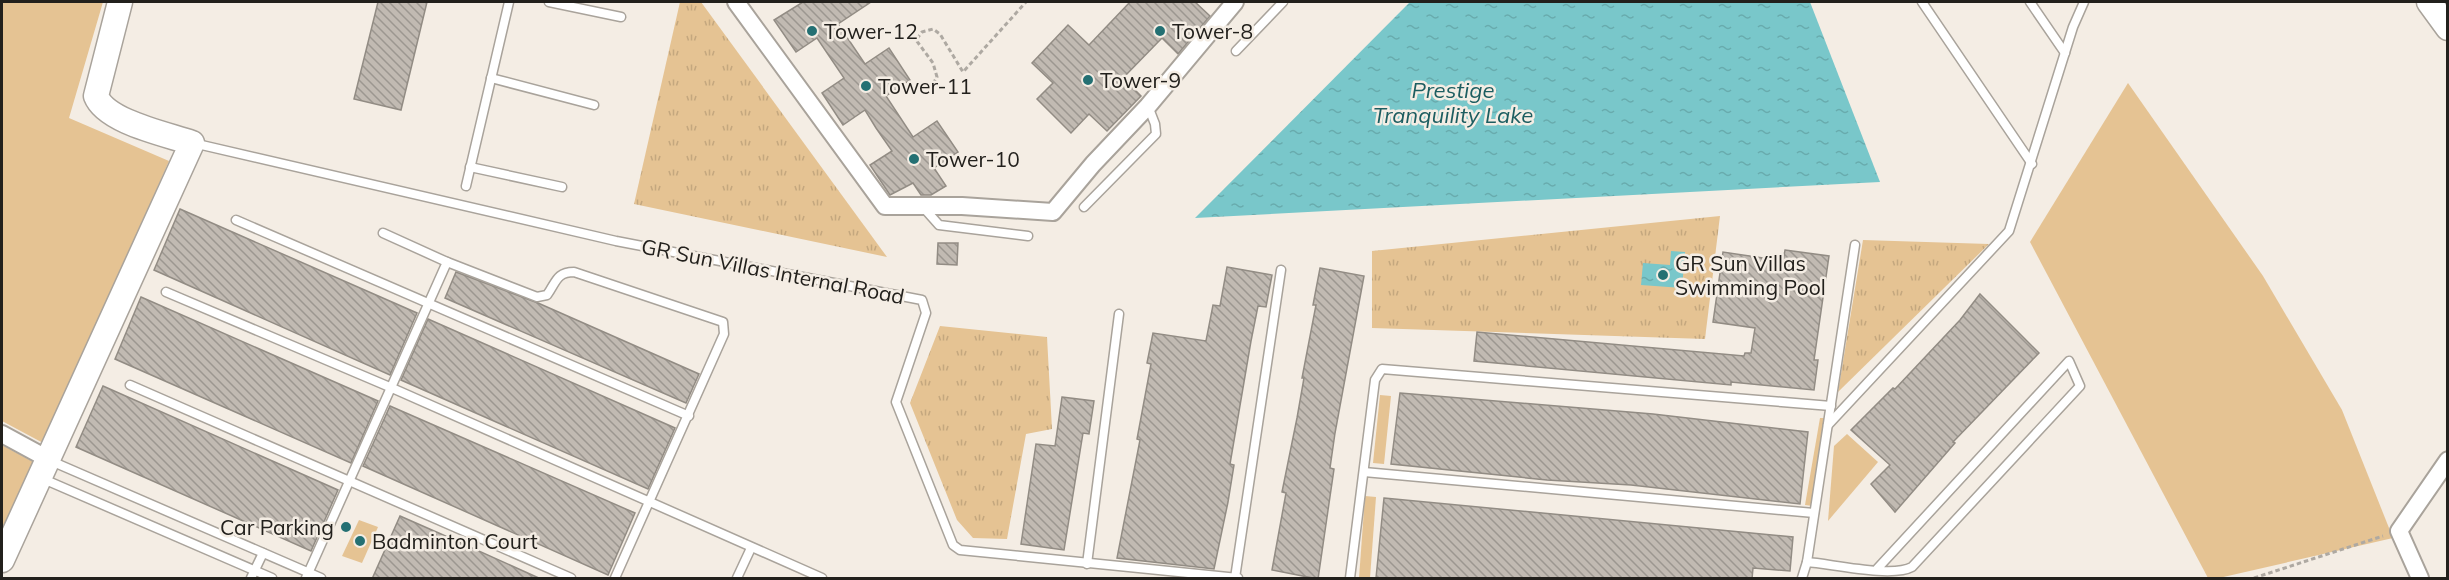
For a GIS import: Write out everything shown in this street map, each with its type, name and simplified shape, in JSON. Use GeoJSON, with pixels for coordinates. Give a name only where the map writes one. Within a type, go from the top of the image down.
{"type":"FeatureCollection","features":[{"type":"Feature","properties":{"kind":"main road"},"geometry":{"type":"LineString","coordinates":[[2,560],[192,143],[112,115],[99,103],[96,96],[120,2]]}},
{"type":"Feature","properties":{"kind":"main road"},"geometry":{"type":"LineString","coordinates":[[2429,2],[2448,28]]}},
{"type":"Feature","properties":{"kind":"street"},"geometry":{"type":"LineString","coordinates":[[736,2],[885,206],[1053,212],[1093,164],[1148,106],[1235,2]]}},
{"type":"Feature","properties":{"kind":"street"},"geometry":{"type":"LineString","coordinates":[[2,434],[43,468]]}},
{"type":"Feature","properties":{"kind":"street"},"geometry":{"type":"LineString","coordinates":[[2420,579],[2399,531],[2448,460]]}},
{"type":"Feature","properties":{"kind":"lane"},"geometry":{"type":"LineString","coordinates":[[466,186],[509,2]]}},
{"type":"Feature","properties":{"kind":"lane"},"geometry":{"type":"LineString","coordinates":[[549,2],[621,17]]}},
{"type":"Feature","properties":{"kind":"lane"},"geometry":{"type":"LineString","coordinates":[[1236,51],[1283,2]]}},
{"type":"Feature","properties":{"kind":"lane"},"geometry":{"type":"LineString","coordinates":[[1922,2],[2032,164]]}},
{"type":"Feature","properties":{"kind":"lane"},"geometry":{"type":"LineString","coordinates":[[2030,2],[2065,53]]}},
{"type":"Feature","properties":{"kind":"lane"},"geometry":{"type":"LineString","coordinates":[[1828,425],[2009,231],[2032,164],[2065,53],[2084,2]]}},
{"type":"Feature","properties":{"kind":"lane"},"geometry":{"type":"LineString","coordinates":[[491,78],[594,105]]}},
{"type":"Feature","properties":{"kind":"lane"},"geometry":{"type":"LineString","coordinates":[[1084,207],[1156,134],[1148,106]]}},
{"type":"Feature","properties":{"kind":"lane","name":"GR Sun Villas Internal Road"},"geometry":{"type":"LineString","coordinates":[[192,143],[616,241],[922,300],[926,313],[896,402],[952,545],[960,550],[1237,578]]}},
{"type":"Feature","properties":{"kind":"lane"},"geometry":{"type":"LineString","coordinates":[[470,167],[562,187]]}},
{"type":"Feature","properties":{"kind":"lane"},"geometry":{"type":"LineString","coordinates":[[923,207],[939,225],[1028,236]]}},
{"type":"Feature","properties":{"kind":"lane"},"geometry":{"type":"LineString","coordinates":[[236,220],[689,416]]}},
{"type":"Feature","properties":{"kind":"lane"},"geometry":{"type":"LineString","coordinates":[[382,233],[447,262],[537,297],[547,295],[556,278],[561,274],[574,272],[723,322],[724,334],[615,579]]}},
{"type":"Feature","properties":{"kind":"lane"},"geometry":{"type":"LineString","coordinates":[[1802,579],[1807,562],[1855,245]]}},
{"type":"Feature","properties":{"kind":"lane"},"geometry":{"type":"LineString","coordinates":[[307,576],[447,262]]}},
{"type":"Feature","properties":{"kind":"lane"},"geometry":{"type":"LineString","coordinates":[[1237,578],[1281,270]]}},
{"type":"Feature","properties":{"kind":"lane"},"geometry":{"type":"LineString","coordinates":[[166,292],[392,388],[822,579]]}},
{"type":"Feature","properties":{"kind":"lane"},"geometry":{"type":"LineString","coordinates":[[1087,564],[1119,314]]}},
{"type":"Feature","properties":{"kind":"lane"},"geometry":{"type":"LineString","coordinates":[[1807,562],[1877,569],[1904,571],[1912,567],[2080,386],[2069,361],[1877,569]]}},
{"type":"Feature","properties":{"kind":"lane"},"geometry":{"type":"LineString","coordinates":[[1350,579],[1375,380],[1378,373],[1387,368],[1831,406]]}},
{"type":"Feature","properties":{"kind":"lane"},"geometry":{"type":"LineString","coordinates":[[130,385],[572,579]]}},
{"type":"Feature","properties":{"kind":"lane"},"geometry":{"type":"LineString","coordinates":[[43,468],[263,553],[307,576],[321,579]]}},
{"type":"Feature","properties":{"kind":"lane"},"geometry":{"type":"LineString","coordinates":[[43,468],[253,575],[272,579]]}},
{"type":"Feature","properties":{"kind":"lane"},"geometry":{"type":"LineString","coordinates":[[1364,472],[1814,513]]}},
{"type":"Feature","properties":{"kind":"lane"},"geometry":{"type":"LineString","coordinates":[[737,579],[752,548]]}},
{"type":"Feature","properties":{"kind":"lane"},"geometry":{"type":"LineString","coordinates":[[253,575],[263,553]]}},
{"type":"Feature","properties":{"kind":"path"},"geometry":{"type":"LineString","coordinates":[[930,90],[937,77],[933,63],[916,40],[922,32],[933,29],[940,34],[963,72],[1026,2]]}},
{"type":"Feature","properties":{"kind":"path"},"geometry":{"type":"LineString","coordinates":[[2254,579],[2399,531]]}},
{"type":"Feature","properties":{"kind":"green space"},"geometry":{"type":"Polygon","coordinates":[[[2,2],[103,2],[69,118],[169,161],[45,444],[2,421],[2,2]]]}},
{"type":"Feature","properties":{"kind":"green space"},"geometry":{"type":"Polygon","coordinates":[[[680,2],[701,2],[887,257],[634,204],[680,2]]]}},
{"type":"Feature","properties":{"kind":"green space"},"geometry":{"type":"Polygon","coordinates":[[[2128,83],[2263,276],[2342,410],[2393,538],[2219,578],[2208,578],[2030,242],[2128,83]]]}},
{"type":"Feature","properties":{"kind":"green space"},"geometry":{"type":"Polygon","coordinates":[[[1720,216],[1705,339],[1372,328],[1372,251],[1720,216]]]}},
{"type":"Feature","properties":{"kind":"green space"},"geometry":{"type":"Polygon","coordinates":[[[1863,240],[1989,244],[1838,392],[1863,240]]]}},
{"type":"Feature","properties":{"kind":"green space"},"geometry":{"type":"Polygon","coordinates":[[[940,326],[1047,337],[1052,429],[1026,434],[1007,539],[973,538],[957,520],[910,403],[940,326]]]}},
{"type":"Feature","properties":{"kind":"green space"},"geometry":{"type":"Polygon","coordinates":[[[1380,395],[1391,396],[1384,464],[1373,463],[1380,395]]]}},
{"type":"Feature","properties":{"kind":"green space"},"geometry":{"type":"Polygon","coordinates":[[[1820,418],[1827,418],[1813,506],[1805,505],[1820,418]]]}},
{"type":"Feature","properties":{"kind":"green space"},"geometry":{"type":"Polygon","coordinates":[[[1847,434],[1878,462],[1828,521],[1834,446],[1847,434]]]}},
{"type":"Feature","properties":{"kind":"green space"},"geometry":{"type":"Polygon","coordinates":[[[2,445],[39,465],[2,546],[2,445]]]}},
{"type":"Feature","properties":{"kind":"green space"},"geometry":{"type":"Polygon","coordinates":[[[1365,496],[1376,497],[1370,578],[1359,578],[1365,496]]]}},
{"type":"Feature","properties":{"kind":"green space","name":"Badminton Court"},"geometry":{"type":"Polygon","coordinates":[[[359,520],[378,527],[362,563],[342,556],[359,520]]]}},
{"type":"Feature","properties":{"kind":"water","name":"Prestige Tranquility Lake"},"geometry":{"type":"Polygon","coordinates":[[[1410,2],[1810,2],[1880,182],[1195,218],[1410,2]]]}},
{"type":"Feature","properties":{"kind":"water","name":"GR Sun Villas Swimming Pool"},"geometry":{"type":"Polygon","coordinates":[[[1671,251],[1685,252],[1682,288],[1641,285],[1643,263],[1670,265],[1671,251]]]}},
{"type":"Feature","properties":{"kind":"building"},"geometry":{"type":"Polygon","coordinates":[[[378,2],[427,2],[401,110],[354,99],[378,2]]]}},
{"type":"Feature","properties":{"kind":"building"},"geometry":{"type":"Polygon","coordinates":[[[803,2],[871,2],[838,24],[865,64],[889,48],[910,80],[886,96],[913,137],[937,121],[958,152],[934,168],[946,186],[931,195],[921,195],[913,183],[890,195],[870,165],[892,151],[865,110],[843,125],[822,93],[844,78],[817,38],[796,52],[774,20],[803,2]]]}},
{"type":"Feature","properties":{"kind":"building","name":"Tower-9"},"geometry":{"type":"Polygon","coordinates":[[[1130,2],[1195,2],[1210,16],[1178,54],[1162,38],[1123,78],[1141,96],[1107,131],[1089,114],[1071,133],[1037,99],[1053,83],[1032,63],[1068,25],[1089,45],[1130,2]]]}},
{"type":"Feature","properties":{"kind":"building"},"geometry":{"type":"Polygon","coordinates":[[[180,209],[417,313],[390,375],[154,270],[180,209]]]}},
{"type":"Feature","properties":{"kind":"building"},"geometry":{"type":"Polygon","coordinates":[[[938,243],[958,243],[957,265],[937,264],[938,243]]]}},
{"type":"Feature","properties":{"kind":"building"},"geometry":{"type":"Polygon","coordinates":[[[1785,250],[1829,256],[1814,360],[1818,360],[1814,390],[1731,382],[1731,385],[1474,361],[1477,332],[1744,356],[1745,353],[1751,353],[1755,328],[1713,322],[1723,252],[1783,261],[1785,250]]]}},
{"type":"Feature","properties":{"kind":"building"},"geometry":{"type":"Polygon","coordinates":[[[1227,267],[1272,275],[1266,307],[1258,306],[1251,341],[1230,464],[1234,465],[1228,502],[1214,569],[1117,558],[1140,440],[1137,439],[1151,364],[1147,363],[1153,333],[1206,341],[1213,305],[1220,306],[1227,267]]]}},
{"type":"Feature","properties":{"kind":"building"},"geometry":{"type":"Polygon","coordinates":[[[1320,268],[1364,276],[1335,433],[1330,468],[1334,469],[1318,579],[1272,570],[1286,493],[1282,492],[1304,378],[1302,378],[1316,305],[1313,305],[1320,268]]]}},
{"type":"Feature","properties":{"kind":"building"},"geometry":{"type":"Polygon","coordinates":[[[456,272],[538,303],[699,374],[686,403],[445,298],[456,272]]]}},
{"type":"Feature","properties":{"kind":"building"},"geometry":{"type":"Polygon","coordinates":[[[1980,294],[2039,353],[1953,442],[1955,443],[1895,512],[1871,484],[1890,465],[1851,430],[1893,388],[1895,389],[1960,320],[1980,294]]]}},
{"type":"Feature","properties":{"kind":"building"},"geometry":{"type":"Polygon","coordinates":[[[141,297],[378,401],[351,463],[115,359],[141,297]]]}},
{"type":"Feature","properties":{"kind":"building"},"geometry":{"type":"Polygon","coordinates":[[[428,319],[675,428],[648,489],[401,380],[428,319]]]}},
{"type":"Feature","properties":{"kind":"building"},"geometry":{"type":"Polygon","coordinates":[[[103,386],[338,490],[311,551],[76,447],[103,386]]]}},
{"type":"Feature","properties":{"kind":"building"},"geometry":{"type":"Polygon","coordinates":[[[1400,393],[1653,414],[1808,432],[1800,504],[1631,485],[1547,480],[1391,464],[1400,393]]]}},
{"type":"Feature","properties":{"kind":"building"},"geometry":{"type":"Polygon","coordinates":[[[1062,397],[1094,401],[1089,434],[1083,433],[1064,550],[1021,544],[1036,444],[1055,446],[1062,397]]]}},
{"type":"Feature","properties":{"kind":"building"},"geometry":{"type":"Polygon","coordinates":[[[390,406],[635,513],[608,575],[363,466],[390,406]]]}},
{"type":"Feature","properties":{"kind":"building"},"geometry":{"type":"Polygon","coordinates":[[[1384,498],[1793,537],[1790,571],[1753,568],[1752,579],[1376,578],[1384,498]]]}},
{"type":"Feature","properties":{"kind":"building"},"geometry":{"type":"Polygon","coordinates":[[[400,516],[441,534],[541,579],[372,579],[400,516]]]}},
{"type":"Feature","properties":{"kind":"place","name":"Tower-12"},"geometry":{"type":"Point","coordinates":[812,31]}},
{"type":"Feature","properties":{"kind":"place","name":"Tower-8"},"geometry":{"type":"Point","coordinates":[1160,31]}},
{"type":"Feature","properties":{"kind":"place","name":"Tower-9"},"geometry":{"type":"Point","coordinates":[1088,80]}},
{"type":"Feature","properties":{"kind":"place","name":"Tower-11"},"geometry":{"type":"Point","coordinates":[866,86]}},
{"type":"Feature","properties":{"kind":"place","name":"Tower-10"},"geometry":{"type":"Point","coordinates":[914,159]}},
{"type":"Feature","properties":{"kind":"place","name":"GR Sun Villas Swimming Pool"},"geometry":{"type":"Point","coordinates":[1663,275]}},
{"type":"Feature","properties":{"kind":"place","name":"Car Parking"},"geometry":{"type":"Point","coordinates":[346,527]}},
{"type":"Feature","properties":{"kind":"place","name":"Badminton Court"},"geometry":{"type":"Point","coordinates":[360,541]}}]}
